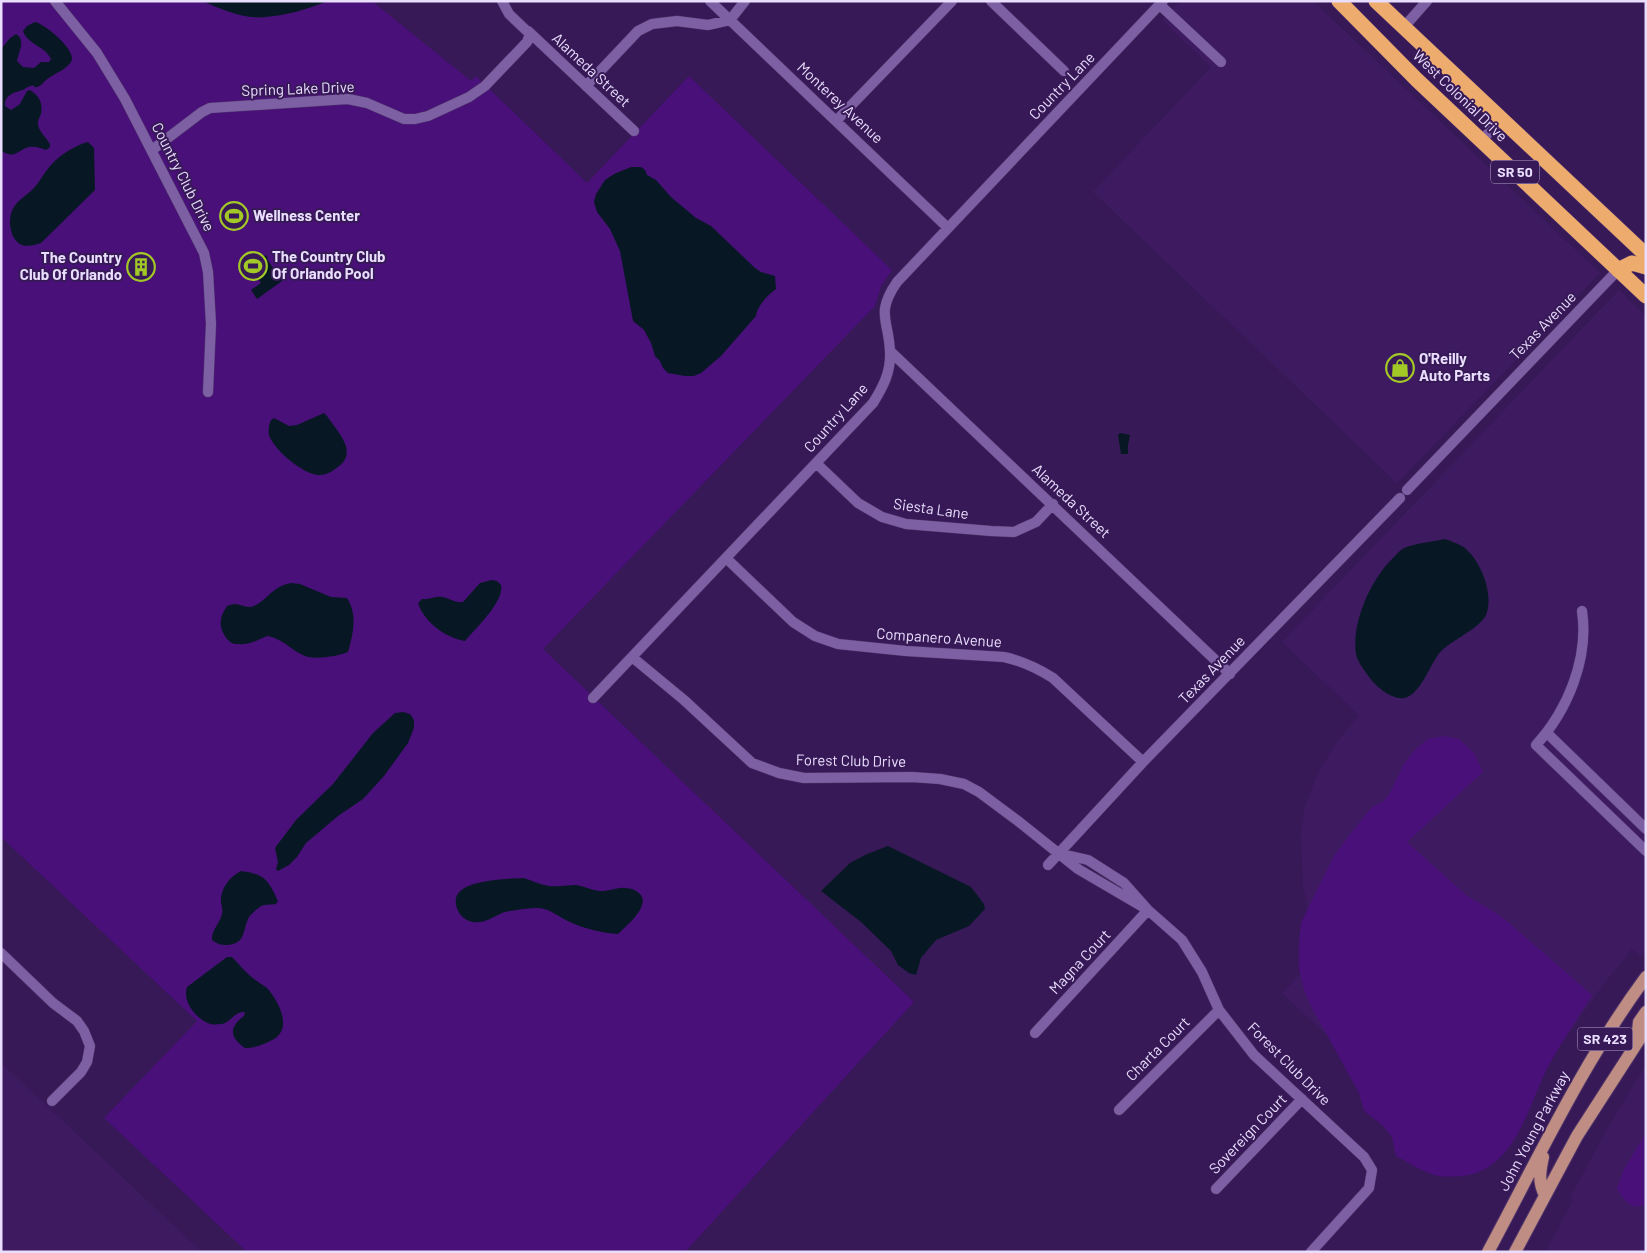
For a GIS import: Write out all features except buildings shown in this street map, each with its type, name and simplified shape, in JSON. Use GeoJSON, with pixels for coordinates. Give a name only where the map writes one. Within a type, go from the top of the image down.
{"type":"FeatureCollection","features":[{"type":"Feature","properties":{"kind":"highway","name":"West Colonial Drive"},"geometry":{"type":"LineString","coordinates":[[1340,1],[1413,76],[1646,296]]}},
{"type":"Feature","properties":{"kind":"highway","name":"West Colonial Drive"},"geometry":{"type":"LineString","coordinates":[[1376,1],[1646,255]]}},
{"type":"Feature","properties":{"kind":"highway"},"geometry":{"type":"LineString","coordinates":[[1618,270],[1632,263],[1646,266]]}},
{"type":"Feature","properties":{"kind":"main road","name":"John Young Parkway"},"geometry":{"type":"LineString","coordinates":[[1488,1252],[1592,1058],[1646,978]]}},
{"type":"Feature","properties":{"kind":"main road"},"geometry":{"type":"LineString","coordinates":[[1637,1042],[1639,1022],[1646,1012]]}},
{"type":"Feature","properties":{"kind":"main road","name":"SR 423"},"geometry":{"type":"LineString","coordinates":[[1515,1252],[1544,1196],[1594,1108],[1646,1029]]}},
{"type":"Feature","properties":{"kind":"main road"},"geometry":{"type":"LineString","coordinates":[[1544,1196],[1540,1186],[1543,1156],[1593,1072],[1592,1058]]}},
{"type":"Feature","properties":{"kind":"street","name":"Country Club Drive"},"geometry":{"type":"LineString","coordinates":[[55,1],[96,52],[129,106],[207,260],[211,324],[208,392]]}},
{"type":"Feature","properties":{"kind":"street"},"geometry":{"type":"LineString","coordinates":[[502,1],[509,14],[527,30]]}},
{"type":"Feature","properties":{"kind":"street","name":"Monterey Avenue"},"geometry":{"type":"LineString","coordinates":[[710,1],[837,120],[948,228]]}},
{"type":"Feature","properties":{"kind":"street"},"geometry":{"type":"LineString","coordinates":[[586,86],[638,31],[652,24],[676,21],[708,25],[730,20],[744,1]]}},
{"type":"Feature","properties":{"kind":"street"},"geometry":{"type":"LineString","coordinates":[[837,120],[952,1]]}},
{"type":"Feature","properties":{"kind":"street"},"geometry":{"type":"LineString","coordinates":[[991,1],[1064,71]]}},
{"type":"Feature","properties":{"kind":"street"},"geometry":{"type":"LineString","coordinates":[[1404,26],[1427,1]]}},
{"type":"Feature","properties":{"kind":"street"},"geometry":{"type":"LineString","coordinates":[[1162,3],[1221,62]]}},
{"type":"Feature","properties":{"kind":"street","name":"Country Lane"},"geometry":{"type":"LineString","coordinates":[[593,698],[873,403],[883,387],[890,369],[890,352],[884,320],[885,306],[897,282],[1162,3]]}},
{"type":"Feature","properties":{"kind":"street","name":"Spring Lake Drive"},"geometry":{"type":"LineString","coordinates":[[152,150],[210,108],[348,99],[367,102],[404,119],[428,116],[469,97],[486,86],[527,42],[530,34],[527,30]]}},
{"type":"Feature","properties":{"kind":"street","name":"Alameda Street"},"geometry":{"type":"LineString","coordinates":[[527,30],[634,132]]}},
{"type":"Feature","properties":{"kind":"street"},"geometry":{"type":"LineString","coordinates":[[1481,141],[1502,118]]}},
{"type":"Feature","properties":{"kind":"street","name":"Texas Avenue"},"geometry":{"type":"LineString","coordinates":[[1048,865],[1144,762],[1618,270]]}},
{"type":"Feature","properties":{"kind":"street","name":"Alameda Street"},"geometry":{"type":"LineString","coordinates":[[890,352],[1053,504],[1230,674]]}},
{"type":"Feature","properties":{"kind":"street","name":"Siesta Lane"},"geometry":{"type":"LineString","coordinates":[[816,463],[858,503],[882,517],[906,524],[1014,532],[1036,522],[1053,504]]}},
{"type":"Feature","properties":{"kind":"street","name":"Companero Avenue"},"geometry":{"type":"LineString","coordinates":[[726,558],[792,622],[815,636],[838,644],[1018,660],[1038,668],[1053,678],[1144,762]]}},
{"type":"Feature","properties":{"kind":"street"},"geometry":{"type":"LineString","coordinates":[[1582,610],[1585,628],[1581,663],[1558,718],[1536,745],[1646,851]]}},
{"type":"Feature","properties":{"kind":"street","name":"Forest Club Drive"},"geometry":{"type":"LineString","coordinates":[[632,657],[684,700],[752,763],[779,773],[804,778],[912,777],[940,779],[964,784],[995,804],[1078,869],[1148,910],[1182,940],[1202,972],[1219,1010],[1254,1054],[1364,1157],[1372,1170],[1369,1188],[1311,1252]]}},
{"type":"Feature","properties":{"kind":"street"},"geometry":{"type":"LineString","coordinates":[[1547,733],[1646,829]]}},
{"type":"Feature","properties":{"kind":"street","name":"Magna Court"},"geometry":{"type":"LineString","coordinates":[[1035,1034],[1148,910]]}},
{"type":"Feature","properties":{"kind":"street"},"geometry":{"type":"LineString","coordinates":[[1,953],[53,1003],[76,1021],[84,1031],[90,1046],[87,1062],[81,1072],[52,1102]]}},
{"type":"Feature","properties":{"kind":"street","name":"Charta Court"},"geometry":{"type":"LineString","coordinates":[[1118,1110],[1219,1010]]}},
{"type":"Feature","properties":{"kind":"street","name":"Sovereign Court"},"geometry":{"type":"LineString","coordinates":[[1216,1189],[1302,1099]]}},
{"type":"Feature","properties":{"kind":"shaded area","name":"The Country Club Of Orlando"},"geometry":{"type":"Polygon","coordinates":[[[1,1],[203,1],[219,8],[262,18],[300,11],[328,1],[372,1],[471,81],[476,76],[587,183],[689,76],[892,270],[881,286],[875,306],[543,649],[914,1002],[685,1252],[247,1252],[104,1118],[197,1021],[1,837],[1,1]]]}},
{"type":"Feature","properties":{"kind":"shaded area"},"geometry":{"type":"Polygon","coordinates":[[[1180,1],[1313,1],[1600,273],[1397,483],[1093,192],[1211,67],[1162,20],[1180,1]]]}},
{"type":"Feature","properties":{"kind":"shaded area"},"geometry":{"type":"Polygon","coordinates":[[[1619,290],[1646,316],[1646,952],[1641,957],[1632,949],[1603,985],[1471,1170],[1282,993],[1323,950],[1311,920],[1303,885],[1301,835],[1305,806],[1319,771],[1337,742],[1359,715],[1282,642],[1619,290]]]}},
{"type":"Feature","properties":{"kind":"shaded area"},"geometry":{"type":"Polygon","coordinates":[[[1443,736],[1459,739],[1474,753],[1483,772],[1407,842],[1466,895],[1502,917],[1592,995],[1548,1067],[1523,1123],[1505,1152],[1494,1163],[1480,1172],[1449,1177],[1431,1174],[1418,1169],[1396,1156],[1392,1137],[1382,1125],[1364,1111],[1359,1093],[1311,1006],[1304,990],[1299,969],[1301,923],[1334,856],[1372,807],[1384,801],[1404,764],[1414,751],[1428,739],[1443,736]]]}},
{"type":"Feature","properties":{"kind":"shaded area"},"geometry":{"type":"Polygon","coordinates":[[[1,1063],[83,1140],[202,1252],[1,1252],[1,1063]]]}},
{"type":"Feature","properties":{"kind":"shaded area"},"geometry":{"type":"Polygon","coordinates":[[[1646,1065],[1646,1252],[1546,1252],[1573,1200],[1570,1198],[1606,1131],[1646,1065]]]}},
{"type":"Feature","properties":{"kind":"shaded area"},"geometry":{"type":"Polygon","coordinates":[[[1646,1133],[1646,1205],[1636,1206],[1628,1203],[1617,1188],[1624,1169],[1646,1133]]]}},
{"type":"Feature","properties":{"kind":"water"},"geometry":{"type":"Polygon","coordinates":[[[203,1],[328,1],[288,14],[255,17],[232,13],[203,1]]]}},
{"type":"Feature","properties":{"kind":"water"},"geometry":{"type":"Polygon","coordinates":[[[35,22],[53,33],[70,51],[72,57],[71,62],[66,67],[40,86],[29,86],[6,99],[5,106],[11,110],[20,104],[27,91],[30,90],[36,95],[40,100],[41,106],[38,125],[50,144],[50,147],[46,150],[29,147],[16,154],[10,154],[1,151],[1,49],[16,34],[21,39],[17,61],[23,67],[34,68],[41,62],[49,62],[51,59],[45,51],[25,36],[23,31],[27,26],[35,22]]]}},
{"type":"Feature","properties":{"kind":"water"},"geometry":{"type":"Polygon","coordinates":[[[88,142],[94,148],[95,190],[41,243],[27,246],[22,245],[14,238],[10,228],[10,216],[16,204],[35,187],[60,156],[88,142]]]}},
{"type":"Feature","properties":{"kind":"water"},"geometry":{"type":"Polygon","coordinates":[[[631,167],[641,167],[645,170],[647,175],[656,180],[671,197],[696,218],[711,226],[755,268],[775,276],[776,289],[766,298],[756,316],[721,356],[701,373],[694,376],[668,373],[655,356],[644,330],[633,321],[620,251],[610,229],[597,212],[594,202],[596,194],[605,180],[631,167]]]}},
{"type":"Feature","properties":{"kind":"water","name":"The Country Club Of Orlando Pool"},"geometry":{"type":"Polygon","coordinates":[[[266,255],[282,281],[257,299],[251,290],[261,283],[250,268],[266,255]]]}},
{"type":"Feature","properties":{"kind":"water"},"geometry":{"type":"Polygon","coordinates":[[[324,413],[342,438],[346,446],[347,455],[345,460],[335,469],[327,474],[318,475],[297,466],[283,454],[269,435],[269,425],[274,418],[289,426],[297,425],[324,413]]]}},
{"type":"Feature","properties":{"kind":"water"},"geometry":{"type":"Polygon","coordinates":[[[1120,433],[1130,435],[1128,454],[1121,454],[1118,435],[1120,433]]]}},
{"type":"Feature","properties":{"kind":"water"},"geometry":{"type":"Polygon","coordinates":[[[1445,539],[1462,546],[1475,559],[1487,589],[1488,609],[1481,622],[1442,650],[1415,692],[1404,698],[1394,697],[1384,692],[1375,684],[1361,666],[1356,654],[1357,629],[1364,602],[1377,577],[1400,551],[1414,545],[1445,539]]]}},
{"type":"Feature","properties":{"kind":"water"},"geometry":{"type":"Polygon","coordinates":[[[492,580],[497,581],[501,585],[498,599],[494,607],[465,641],[443,633],[430,623],[418,603],[422,599],[439,597],[463,602],[480,583],[492,580]]]}},
{"type":"Feature","properties":{"kind":"water"},"geometry":{"type":"Polygon","coordinates":[[[291,583],[300,584],[331,597],[347,598],[353,618],[353,631],[348,652],[315,658],[300,654],[268,636],[242,644],[232,643],[227,639],[222,630],[221,622],[222,615],[227,606],[235,604],[249,607],[254,606],[279,587],[291,583]]]}},
{"type":"Feature","properties":{"kind":"water"},"geometry":{"type":"Polygon","coordinates":[[[403,712],[410,714],[414,720],[414,728],[408,743],[384,776],[363,799],[338,816],[306,843],[289,865],[278,871],[276,869],[278,862],[275,848],[296,820],[333,784],[373,733],[395,713],[403,712]]]}},
{"type":"Feature","properties":{"kind":"water"},"geometry":{"type":"Polygon","coordinates":[[[888,846],[971,887],[984,904],[985,909],[969,926],[936,940],[921,958],[916,975],[909,973],[898,965],[891,951],[861,922],[821,891],[850,863],[888,846]]]}},
{"type":"Feature","properties":{"kind":"water"},"geometry":{"type":"Polygon","coordinates":[[[241,871],[255,874],[264,879],[271,887],[278,901],[276,904],[261,906],[249,917],[243,936],[237,942],[226,945],[220,944],[212,940],[212,937],[222,914],[222,893],[229,880],[241,871]]]}},
{"type":"Feature","properties":{"kind":"water"},"geometry":{"type":"Polygon","coordinates":[[[523,878],[549,886],[576,885],[599,891],[630,888],[640,894],[643,899],[640,910],[618,934],[582,927],[548,910],[539,908],[505,912],[479,922],[466,920],[459,912],[456,904],[457,896],[462,890],[471,885],[493,880],[523,878]]]}},
{"type":"Feature","properties":{"kind":"water"},"geometry":{"type":"Polygon","coordinates":[[[227,957],[232,957],[251,977],[267,988],[275,999],[283,1021],[280,1034],[274,1039],[260,1045],[245,1048],[236,1040],[233,1032],[236,1024],[244,1016],[245,1012],[238,1013],[227,1022],[210,1024],[195,1014],[188,1004],[187,987],[227,957]]]}},
{"type":"Feature","properties":{"kind":"place","name":"Wellness Center"},"geometry":{"type":"Point","coordinates":[234,216]}},
{"type":"Feature","properties":{"kind":"place","name":"The Country Club Of Orlando Pool"},"geometry":{"type":"Point","coordinates":[253,266]}},
{"type":"Feature","properties":{"kind":"place","name":"The Country Club Of Orlando"},"geometry":{"type":"Point","coordinates":[141,267]}},
{"type":"Feature","properties":{"kind":"place","name":"O'Reilly Auto Parts"},"geometry":{"type":"Point","coordinates":[1400,368]}}]}
